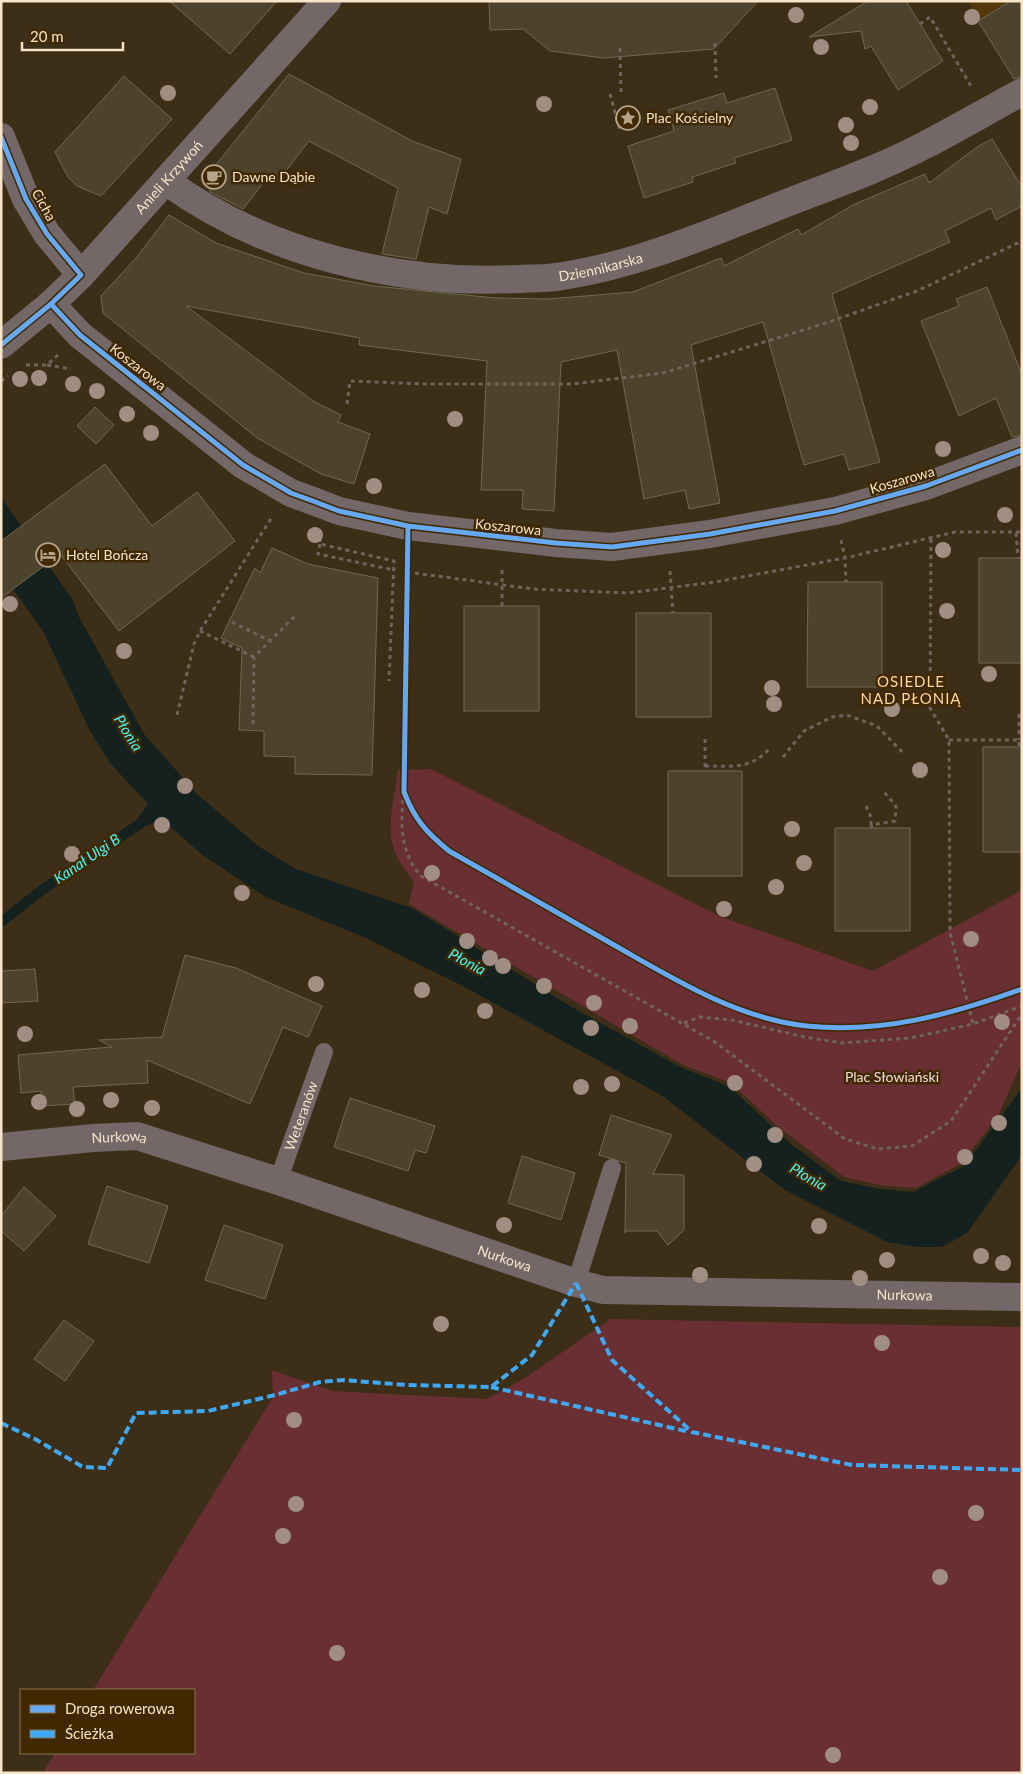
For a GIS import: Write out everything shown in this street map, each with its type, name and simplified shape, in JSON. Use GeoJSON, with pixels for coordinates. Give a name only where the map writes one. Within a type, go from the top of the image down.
{"type":"FeatureCollection","features":[{"type":"Feature","properties":{"kind":"street","name":"Anieli Krzywoń"},"geometry":{"type":"LineString","coordinates":[[1,345],[51,304],[81,275],[327,1]]}},
{"type":"Feature","properties":{"kind":"street","name":"Dziennikarska"},"geometry":{"type":"LineString","coordinates":[[166,181],[189,198],[263,235],[323,255],[367,266],[427,277],[477,280],[561,277],[610,267],[652,254],[717,231],[853,177],[924,146],[1022,92]]}},
{"type":"Feature","properties":{"kind":"street","name":"Cicha"},"geometry":{"type":"LineString","coordinates":[[1,138],[26,199],[47,234],[81,275]]}},
{"type":"Feature","properties":{"kind":"street","name":"Koszarowa"},"geometry":{"type":"LineString","coordinates":[[51,304],[80,335],[243,465],[291,493],[340,511],[383,522],[502,537],[612,547],[710,534],[835,510],[926,486],[1022,450]]}},
{"type":"Feature","properties":{"kind":"street","name":"Nurkowa"},"geometry":{"type":"LineString","coordinates":[[1,1147],[92,1138],[137,1136],[278,1181],[576,1283],[603,1290],[1022,1297]]}},
{"type":"Feature","properties":{"kind":"lane","name":"Weteranów"},"geometry":{"type":"LineString","coordinates":[[278,1181],[324,1052]]}},
{"type":"Feature","properties":{"kind":"lane"},"geometry":{"type":"LineString","coordinates":[[576,1283],[612,1168]]}},
{"type":"Feature","properties":{"kind":"path"},"geometry":{"type":"LineString","coordinates":[[920,24],[930,17],[973,88]]}},
{"type":"Feature","properties":{"kind":"path"},"geometry":{"type":"LineString","coordinates":[[715,43],[716,78]]}},
{"type":"Feature","properties":{"kind":"path"},"geometry":{"type":"LineString","coordinates":[[620,48],[622,93]]}},
{"type":"Feature","properties":{"kind":"path"},"geometry":{"type":"LineString","coordinates":[[610,94],[620,131]]}},
{"type":"Feature","properties":{"kind":"path"},"geometry":{"type":"LineString","coordinates":[[346,404],[350,381],[424,384],[572,384],[663,373],[823,324],[917,291],[1022,242]]}},
{"type":"Feature","properties":{"kind":"path"},"geometry":{"type":"LineString","coordinates":[[835,510],[845,558],[846,582]]}},
{"type":"Feature","properties":{"kind":"path"},"geometry":{"type":"LineString","coordinates":[[177,714],[194,644],[200,631],[275,513]]}},
{"type":"Feature","properties":{"kind":"path"},"geometry":{"type":"LineString","coordinates":[[407,572],[502,586],[626,593],[672,588],[845,558],[956,532],[1022,532]]}},
{"type":"Feature","properties":{"kind":"path"},"geometry":{"type":"LineString","coordinates":[[1016,533],[1018,558]]}},
{"type":"Feature","properties":{"kind":"path"},"geometry":{"type":"LineString","coordinates":[[321,535],[318,554],[394,570]]}},
{"type":"Feature","properties":{"kind":"path"},"geometry":{"type":"LineString","coordinates":[[502,537],[502,606]]}},
{"type":"Feature","properties":{"kind":"path"},"geometry":{"type":"LineString","coordinates":[[931,539],[930,708],[949,740],[950,932],[973,1024]]}},
{"type":"Feature","properties":{"kind":"path"},"geometry":{"type":"LineString","coordinates":[[666,540],[673,613]]}},
{"type":"Feature","properties":{"kind":"path"},"geometry":{"type":"LineString","coordinates":[[320,544],[394,561],[389,681]]}},
{"type":"Feature","properties":{"kind":"path"},"geometry":{"type":"LineString","coordinates":[[253,724],[254,657],[295,616]]}},
{"type":"Feature","properties":{"kind":"path"},"geometry":{"type":"LineString","coordinates":[[232,622],[270,641]]}},
{"type":"Feature","properties":{"kind":"path"},"geometry":{"type":"LineString","coordinates":[[200,631],[254,657]]}},
{"type":"Feature","properties":{"kind":"path"},"geometry":{"type":"LineString","coordinates":[[783,757],[804,731],[832,717],[847,714],[877,726],[905,755]]}},
{"type":"Feature","properties":{"kind":"path"},"geometry":{"type":"LineString","coordinates":[[1019,714],[1019,747]]}},
{"type":"Feature","properties":{"kind":"path"},"geometry":{"type":"LineString","coordinates":[[705,739],[705,771]]}},
{"type":"Feature","properties":{"kind":"path"},"geometry":{"type":"LineString","coordinates":[[949,740],[1019,740]]}},
{"type":"Feature","properties":{"kind":"path"},"geometry":{"type":"LineString","coordinates":[[705,766],[741,766],[762,758],[771,747]]}},
{"type":"Feature","properties":{"kind":"path"},"geometry":{"type":"LineString","coordinates":[[404,792],[410,807]]}},
{"type":"Feature","properties":{"kind":"path"},"geometry":{"type":"LineString","coordinates":[[404,792],[401,810],[402,833],[411,865],[420,876],[715,1042],[845,1139],[878,1149],[912,1146],[952,1121],[1022,1014]]}},
{"type":"Feature","properties":{"kind":"path"},"geometry":{"type":"LineString","coordinates":[[866,806],[871,817],[872,826],[895,821],[896,806],[884,792]]}},
{"type":"Feature","properties":{"kind":"path"},"geometry":{"type":"LineString","coordinates":[[960,1010],[977,1005]]}},
{"type":"Feature","properties":{"kind":"path"},"geometry":{"type":"LineString","coordinates":[[684,1023],[699,1017],[732,1020],[805,1037],[842,1043],[910,1038],[973,1024],[1022,1006]]}},
{"type":"Feature","properties":{"kind":"shaded area"},"geometry":{"type":"Polygon","coordinates":[[[968,1],[1022,1],[1022,62],[1009,70],[968,1]]]}},
{"type":"Feature","properties":{"kind":"green space","name":"Plac Słowiański"},"geometry":{"type":"Polygon","coordinates":[[[431,769],[719,916],[873,971],[1022,890],[1022,1062],[999,1114],[962,1163],[916,1188],[884,1186],[844,1177],[777,1126],[731,1083],[683,1065],[409,904],[414,881],[403,867],[392,842],[391,816],[398,770],[431,769]]]}},
{"type":"Feature","properties":{"kind":"green space"},"geometry":{"type":"Polygon","coordinates":[[[611,1319],[1022,1327],[1022,1773],[43,1773],[54,1754],[195,1754],[195,1689],[94,1689],[273,1397],[272,1370],[332,1391],[487,1399],[523,1379],[611,1319]]]}},
{"type":"Feature","properties":{"kind":"water","name":"Płonia"},"geometry":{"type":"Polygon","coordinates":[[[1,497],[74,602],[79,617],[144,734],[198,795],[258,846],[296,869],[414,909],[570,1006],[680,1067],[730,1087],[791,1144],[841,1181],[880,1189],[913,1192],[964,1166],[1022,1088],[1022,1155],[967,1233],[942,1247],[916,1247],[887,1242],[785,1190],[661,1095],[461,985],[366,938],[266,897],[204,856],[162,820],[140,828],[135,823],[148,804],[110,763],[90,731],[43,631],[1,572],[1,497]]]}},
{"type":"Feature","properties":{"kind":"building"},"geometry":{"type":"Polygon","coordinates":[[[169,1],[277,1],[230,54],[169,1]]]}},
{"type":"Feature","properties":{"kind":"building"},"geometry":{"type":"Polygon","coordinates":[[[489,1],[758,1],[714,49],[603,58],[550,51],[523,29],[490,30],[489,1]]]}},
{"type":"Feature","properties":{"kind":"building"},"geometry":{"type":"Polygon","coordinates":[[[868,1],[906,1],[943,61],[898,90],[871,46],[865,49],[861,31],[809,37],[868,1]]]}},
{"type":"Feature","properties":{"kind":"building"},"geometry":{"type":"Polygon","coordinates":[[[1011,1],[1022,1],[1022,76],[1014,79],[978,21],[1011,1]]]}},
{"type":"Feature","properties":{"kind":"building"},"geometry":{"type":"Polygon","coordinates":[[[289,74],[412,141],[461,159],[447,214],[429,207],[416,259],[382,254],[398,188],[309,141],[278,181],[270,174],[243,209],[210,192],[206,177],[289,74]]]}},
{"type":"Feature","properties":{"kind":"building"},"geometry":{"type":"Polygon","coordinates":[[[124,76],[172,119],[101,196],[77,186],[68,177],[55,152],[124,76]]]}},
{"type":"Feature","properties":{"kind":"building"},"geometry":{"type":"Polygon","coordinates":[[[775,88],[792,140],[734,158],[736,163],[692,177],[693,182],[644,198],[628,146],[674,131],[668,110],[724,93],[727,103],[775,88]]]}},
{"type":"Feature","properties":{"kind":"building"},"geometry":{"type":"Polygon","coordinates":[[[992,139],[1022,187],[1022,206],[996,220],[991,208],[945,231],[950,242],[832,294],[880,462],[849,470],[844,454],[804,465],[763,322],[691,345],[720,503],[689,509],[685,490],[644,499],[617,350],[561,362],[554,511],[522,509],[523,490],[481,490],[487,361],[359,345],[360,338],[186,306],[313,401],[341,415],[338,422],[370,434],[354,484],[321,474],[257,438],[103,313],[101,296],[136,258],[169,215],[216,243],[304,273],[374,286],[496,298],[548,299],[633,292],[721,258],[724,266],[798,229],[801,235],[853,205],[925,174],[929,183],[977,147],[992,139]]]}},
{"type":"Feature","properties":{"kind":"building"},"geometry":{"type":"Polygon","coordinates":[[[987,287],[1022,375],[1022,435],[1012,437],[996,398],[959,416],[921,321],[959,306],[956,299],[987,287]]]}},
{"type":"Feature","properties":{"kind":"building"},"geometry":{"type":"Polygon","coordinates":[[[95,407],[114,425],[96,444],[77,426],[95,407]]]}},
{"type":"Feature","properties":{"kind":"building"},"geometry":{"type":"Polygon","coordinates":[[[105,464],[152,526],[197,492],[235,541],[119,631],[60,554],[1,598],[1,541],[105,464]]]}},
{"type":"Feature","properties":{"kind":"building"},"geometry":{"type":"Polygon","coordinates":[[[272,548],[308,564],[378,578],[372,775],[295,774],[295,757],[264,756],[264,731],[239,730],[242,648],[221,638],[255,568],[260,573],[272,548]]]}},
{"type":"Feature","properties":{"kind":"building"},"geometry":{"type":"Polygon","coordinates":[[[979,558],[1022,558],[1022,663],[979,663],[979,558]]]}},
{"type":"Feature","properties":{"kind":"building"},"geometry":{"type":"Polygon","coordinates":[[[808,582],[882,582],[882,687],[807,687],[808,582]]]}},
{"type":"Feature","properties":{"kind":"building"},"geometry":{"type":"Polygon","coordinates":[[[464,606],[539,606],[539,711],[464,711],[464,606]]]}},
{"type":"Feature","properties":{"kind":"building"},"geometry":{"type":"Polygon","coordinates":[[[636,613],[711,613],[711,717],[636,717],[636,613]]]}},
{"type":"Feature","properties":{"kind":"building"},"geometry":{"type":"Polygon","coordinates":[[[983,747],[1022,747],[1022,852],[983,852],[983,747]]]}},
{"type":"Feature","properties":{"kind":"building"},"geometry":{"type":"Polygon","coordinates":[[[668,771],[742,771],[742,876],[668,876],[668,771]]]}},
{"type":"Feature","properties":{"kind":"building"},"geometry":{"type":"Polygon","coordinates":[[[835,828],[910,828],[910,931],[835,931],[835,828]]]}},
{"type":"Feature","properties":{"kind":"building"},"geometry":{"type":"Polygon","coordinates":[[[185,955],[236,968],[322,1006],[308,1037],[283,1027],[250,1104],[147,1060],[148,1083],[73,1087],[75,1104],[42,1106],[41,1091],[21,1093],[18,1055],[112,1047],[99,1040],[162,1037],[185,955]]]}},
{"type":"Feature","properties":{"kind":"building"},"geometry":{"type":"Polygon","coordinates":[[[35,969],[38,1001],[1,1003],[1,971],[35,969]]]}},
{"type":"Feature","properties":{"kind":"building"},"geometry":{"type":"Polygon","coordinates":[[[350,1098],[435,1126],[426,1153],[415,1150],[408,1171],[334,1147],[350,1098]]]}},
{"type":"Feature","properties":{"kind":"building"},"geometry":{"type":"Polygon","coordinates":[[[611,1115],[672,1135],[653,1174],[684,1175],[684,1230],[668,1245],[657,1231],[626,1231],[625,1233],[626,1163],[599,1155],[611,1115]]]}},
{"type":"Feature","properties":{"kind":"building"},"geometry":{"type":"Polygon","coordinates":[[[522,1156],[575,1173],[561,1220],[508,1203],[522,1156]]]}},
{"type":"Feature","properties":{"kind":"building"},"geometry":{"type":"Polygon","coordinates":[[[107,1186],[168,1206],[149,1263],[88,1244],[107,1186]]]}},
{"type":"Feature","properties":{"kind":"building"},"geometry":{"type":"Polygon","coordinates":[[[24,1187],[56,1216],[24,1251],[1,1231],[1,1216],[24,1187]]]}},
{"type":"Feature","properties":{"kind":"building"},"geometry":{"type":"Polygon","coordinates":[[[224,1225],[283,1245],[265,1299],[205,1280],[224,1225]]]}},
{"type":"Feature","properties":{"kind":"building"},"geometry":{"type":"Polygon","coordinates":[[[64,1320],[94,1341],[65,1381],[34,1359],[64,1320]]]}},
{"type":"Feature","properties":{"kind":"waterway","name":"Kanał Ulgi B"},"geometry":{"type":"LineString","coordinates":[[1,922],[42,890],[147,819]]}},
{"type":"Feature","properties":{"kind":"marked path"},"geometry":{"type":"LineString","coordinates":[[576,1283],[612,1360],[692,1432],[852,1465],[1022,1470]]}},
{"type":"Feature","properties":{"kind":"marked path"},"geometry":{"type":"LineString","coordinates":[[1,1423],[35,1439],[83,1467],[107,1468],[136,1413],[208,1411],[320,1382],[343,1380],[407,1385],[491,1387],[532,1355],[576,1283]]}},
{"type":"Feature","properties":{"kind":"marked path"},"geometry":{"type":"LineString","coordinates":[[491,1387],[690,1432]]}},
{"type":"Feature","properties":{"kind":"cycle path"},"geometry":{"type":"LineString","coordinates":[[1,137],[26,199],[47,234],[81,275],[51,304],[1,345]]}},
{"type":"Feature","properties":{"kind":"cycle path"},"geometry":{"type":"LineString","coordinates":[[51,304],[80,335],[243,465],[291,493],[339,511],[408,526],[556,543],[612,547],[710,534],[835,511],[926,486],[1022,450]]}},
{"type":"Feature","properties":{"kind":"cycle path"},"geometry":{"type":"LineString","coordinates":[[408,526],[404,792],[412,810],[422,825],[449,851],[703,994],[728,1005],[780,1021],[807,1026],[835,1028],[889,1024],[943,1014],[1022,989]]}},
{"type":"Feature","properties":{"kind":"place","name":"Plac Kościelny"},"geometry":{"type":"Point","coordinates":[628,118]}},
{"type":"Feature","properties":{"kind":"place","name":"Dawne Dąbie"},"geometry":{"type":"Point","coordinates":[214,177]}},
{"type":"Feature","properties":{"kind":"place","name":"Hotel Bończa"},"geometry":{"type":"Point","coordinates":[48,555]}},
{"type":"Feature","properties":{"kind":"district","name":"OSIEDLE NAD PŁONIĄ"},"geometry":{"type":"Point","coordinates":[911,690]}}]}
